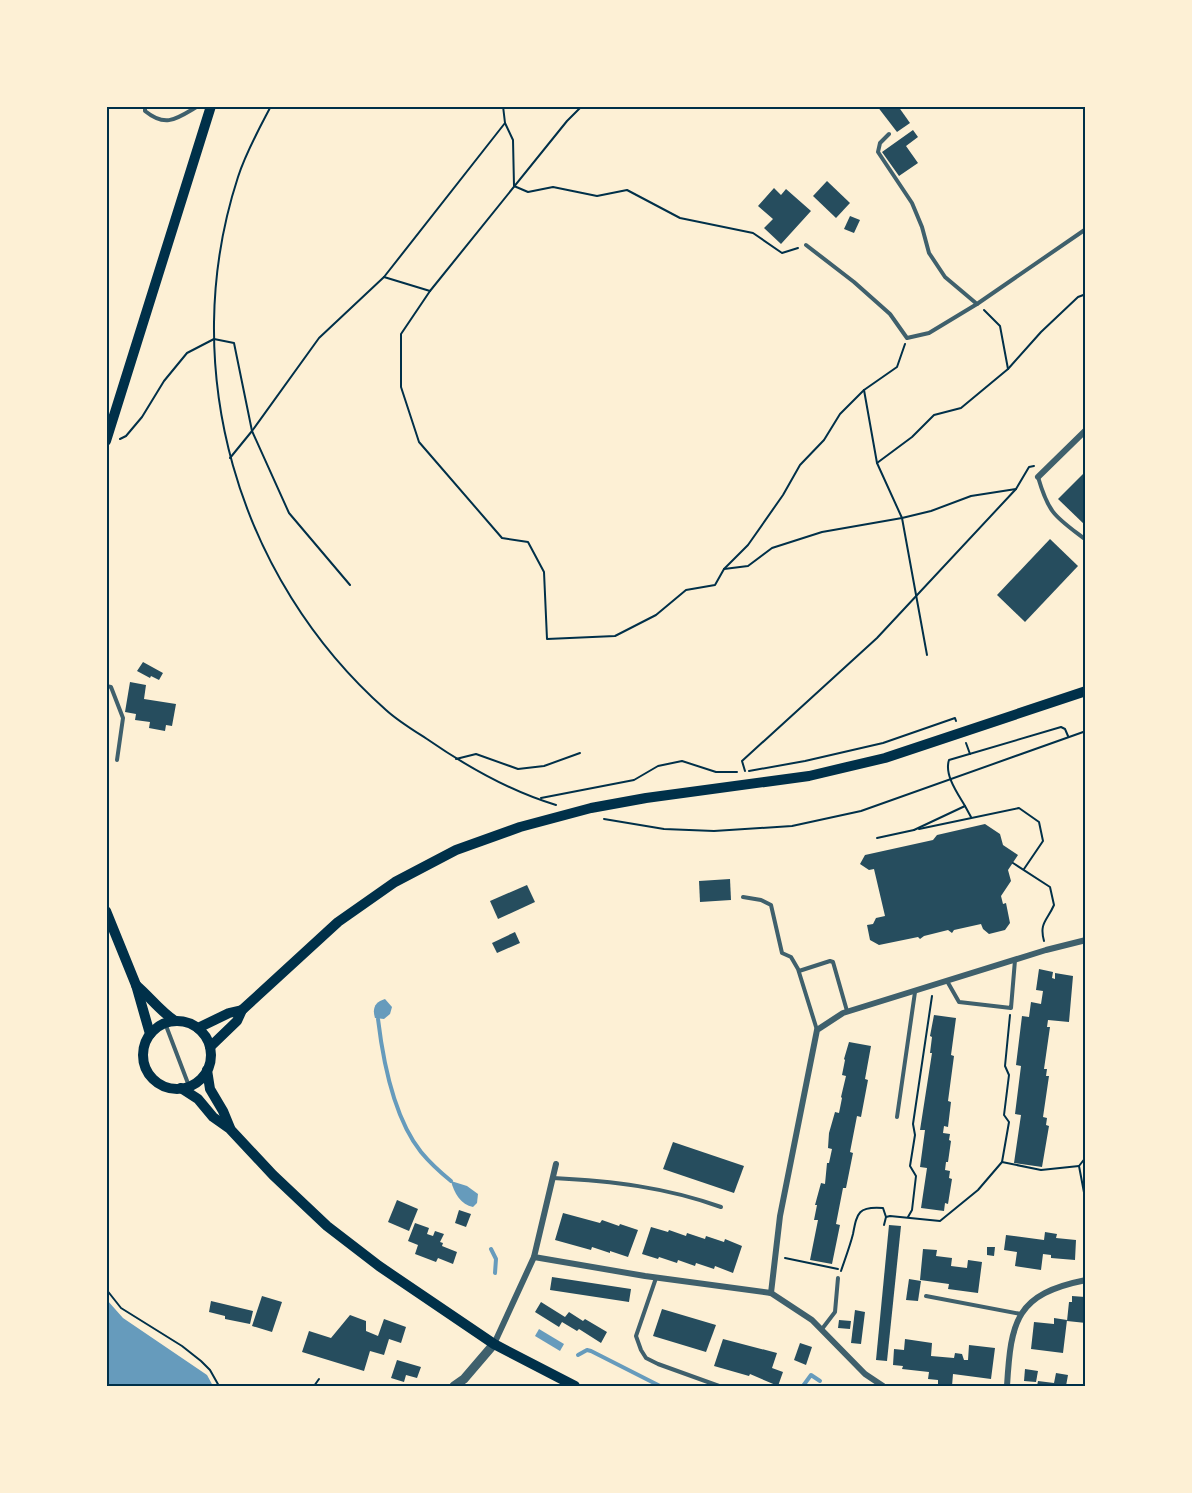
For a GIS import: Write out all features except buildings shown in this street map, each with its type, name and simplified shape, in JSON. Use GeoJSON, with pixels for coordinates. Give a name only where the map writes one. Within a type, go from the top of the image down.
{"type":"FeatureCollection","features":[{"type":"Feature","properties":{"kind":"main road"},"geometry":{"type":"LineString","coordinates":[[111,441],[211,106]]}},
{"type":"Feature","properties":{"kind":"main road"},"geometry":{"type":"LineString","coordinates":[[210,1047],[237,1021],[242,1010],[338,922],[394,882],[456,850],[520,827],[591,808],[646,798],[809,776],[885,758],[1086,691]]}},
{"type":"Feature","properties":{"kind":"main road"},"geometry":{"type":"LineString","coordinates":[[106,911],[136,985],[150,1034]]}},
{"type":"Feature","properties":{"kind":"main road"},"geometry":{"type":"LineString","coordinates":[[136,985],[149,996],[170,1022]]}},
{"type":"Feature","properties":{"kind":"main road"},"geometry":{"type":"LineString","coordinates":[[198,1028],[229,1013],[242,1010]]}},
{"type":"Feature","properties":{"kind":"main road"},"geometry":{"type":"LineString","coordinates":[[170,1022],[184,1022],[198,1028],[206,1037],[211,1055],[207,1070],[200,1080],[185,1087],[165,1086],[158,1083],[145,1064],[144,1048],[150,1034],[170,1022]]}},
{"type":"Feature","properties":{"kind":"main road"},"geometry":{"type":"LineString","coordinates":[[207,1070],[210,1089],[230,1129]]}},
{"type":"Feature","properties":{"kind":"main road"},"geometry":{"type":"LineString","coordinates":[[185,1087],[213,1117],[230,1129],[273,1175],[327,1226],[379,1266],[494,1344],[575,1386]]}},
{"type":"Feature","properties":{"kind":"street"},"geometry":{"type":"LineString","coordinates":[[1038,477],[1086,430]]}},
{"type":"Feature","properties":{"kind":"street"},"geometry":{"type":"LineString","coordinates":[[771,1293],[780,1216],[816,1030],[847,1011],[1046,950],[1086,940]]}},
{"type":"Feature","properties":{"kind":"street"},"geometry":{"type":"LineString","coordinates":[[454,1386],[464,1379],[494,1344],[534,1257],[556,1164]]}},
{"type":"Feature","properties":{"kind":"street"},"geometry":{"type":"LineString","coordinates":[[534,1257],[657,1278],[771,1293],[812,1320],[865,1374],[883,1386]]}},
{"type":"Feature","properties":{"kind":"street"},"geometry":{"type":"LineString","coordinates":[[1007,1386],[1012,1344],[1021,1314],[1034,1298],[1051,1288],[1086,1280]]}},
{"type":"Feature","properties":{"kind":"lane"},"geometry":{"type":"LineString","coordinates":[[145,106],[145,111],[155,119],[164,122],[178,118],[198,106]]}},
{"type":"Feature","properties":{"kind":"lane"},"geometry":{"type":"LineString","coordinates":[[889,134],[880,142],[878,152],[912,203],[929,253],[945,278],[977,304]]}},
{"type":"Feature","properties":{"kind":"lane"},"geometry":{"type":"LineString","coordinates":[[806,245],[854,282],[890,314],[907,338],[929,333],[977,304],[1086,229]]}},
{"type":"Feature","properties":{"kind":"lane"},"geometry":{"type":"LineString","coordinates":[[1038,477],[1044,500],[1050,511],[1086,540]]}},
{"type":"Feature","properties":{"kind":"lane"},"geometry":{"type":"LineString","coordinates":[[106,686],[111,687],[123,718],[117,760]]}},
{"type":"Feature","properties":{"kind":"lane"},"geometry":{"type":"LineString","coordinates":[[743,897],[761,900],[771,905],[782,952],[791,957],[799,971],[816,1030]]}},
{"type":"Feature","properties":{"kind":"lane"},"geometry":{"type":"LineString","coordinates":[[946,981],[959,1002],[1011,1008],[1016,960]]}},
{"type":"Feature","properties":{"kind":"lane"},"geometry":{"type":"LineString","coordinates":[[799,971],[833,962],[847,1011]]}},
{"type":"Feature","properties":{"kind":"lane"},"geometry":{"type":"LineString","coordinates":[[897,1117],[915,991]]}},
{"type":"Feature","properties":{"kind":"lane"},"geometry":{"type":"LineString","coordinates":[[170,1022],[185,1087]]}},
{"type":"Feature","properties":{"kind":"lane"},"geometry":{"type":"LineString","coordinates":[[553,1178],[650,1187],[687,1195],[721,1207]]}},
{"type":"Feature","properties":{"kind":"lane"},"geometry":{"type":"LineString","coordinates":[[657,1278],[636,1336],[640,1350],[646,1358],[658,1364],[719,1386]]}},
{"type":"Feature","properties":{"kind":"lane"},"geometry":{"type":"LineString","coordinates":[[821,1330],[835,1312],[838,1278]]}},
{"type":"Feature","properties":{"kind":"lane"},"geometry":{"type":"LineString","coordinates":[[926,1296],[1021,1314]]}},
{"type":"Feature","properties":{"kind":"path"},"geometry":{"type":"LineString","coordinates":[[271,106],[238,176],[227,217],[216,280],[214,339],[218,398],[230,458],[247,510],[265,552],[291,599],[315,634],[350,676],[387,712],[456,759],[470,768],[545,802]]}},
{"type":"Feature","properties":{"kind":"path"},"geometry":{"type":"LineString","coordinates":[[503,106],[505,123],[513,140],[514,186]]}},
{"type":"Feature","properties":{"kind":"path"},"geometry":{"type":"LineString","coordinates":[[582,106],[567,121],[430,291],[401,334],[401,387],[419,442],[502,537],[528,542],[544,572],[547,639],[615,636],[656,615],[686,590],[715,585],[724,569],[748,545],[783,495],[800,465],[824,440],[840,414],[864,390],[897,367],[907,338]]}},
{"type":"Feature","properties":{"kind":"path"},"geometry":{"type":"LineString","coordinates":[[230,458],[252,432],[319,338],[384,277],[505,123]]}},
{"type":"Feature","properties":{"kind":"path"},"geometry":{"type":"LineString","coordinates":[[514,186],[528,192],[553,187],[597,196],[627,190],[680,218],[753,233],[782,253],[806,245]]}},
{"type":"Feature","properties":{"kind":"path"},"geometry":{"type":"LineString","coordinates":[[384,277],[430,291]]}},
{"type":"Feature","properties":{"kind":"path"},"geometry":{"type":"LineString","coordinates":[[877,463],[912,437],[934,415],[961,408],[1008,369],[1041,332],[1078,297],[1086,294]]}},
{"type":"Feature","properties":{"kind":"path"},"geometry":{"type":"LineString","coordinates":[[977,304],[1000,326],[1008,369]]}},
{"type":"Feature","properties":{"kind":"path"},"geometry":{"type":"LineString","coordinates":[[111,441],[126,436],[142,417],[164,381],[187,353],[214,339],[234,343],[252,432],[289,513],[350,585]]}},
{"type":"Feature","properties":{"kind":"path"},"geometry":{"type":"LineString","coordinates":[[864,390],[877,463],[902,518],[927,655]]}},
{"type":"Feature","properties":{"kind":"path"},"geometry":{"type":"LineString","coordinates":[[745,771],[742,761],[877,638],[1016,489],[1029,466],[1048,466]]}},
{"type":"Feature","properties":{"kind":"path"},"geometry":{"type":"LineString","coordinates":[[724,569],[748,566],[772,548],[822,532],[902,518],[931,511],[971,496],[1016,489]]}},
{"type":"Feature","properties":{"kind":"path"},"geometry":{"type":"LineString","coordinates":[[538,799],[634,780],[658,766],[682,761],[726,774],[805,761],[883,743],[955,718],[962,733]]}},
{"type":"Feature","properties":{"kind":"path"},"geometry":{"type":"LineString","coordinates":[[971,817],[953,784],[947,766],[949,760],[1061,727],[1065,729],[1068,736]]}},
{"type":"Feature","properties":{"kind":"path"},"geometry":{"type":"LineString","coordinates":[[633,825],[714,831],[792,826],[861,811],[1086,731]]}},
{"type":"Feature","properties":{"kind":"path"},"geometry":{"type":"LineString","coordinates":[[456,759],[476,754],[518,769],[544,766],[580,753]]}},
{"type":"Feature","properties":{"kind":"path"},"geometry":{"type":"LineString","coordinates":[[914,831],[965,806]]}},
{"type":"Feature","properties":{"kind":"path"},"geometry":{"type":"LineString","coordinates":[[878,838],[1019,807],[1039,822],[1043,841],[1024,870]]}},
{"type":"Feature","properties":{"kind":"path"},"geometry":{"type":"LineString","coordinates":[[1012,863],[1050,887],[1054,905],[1041,931],[1046,950]]}},
{"type":"Feature","properties":{"kind":"path"},"geometry":{"type":"LineString","coordinates":[[908,1217],[912,1210],[915,1176],[910,1166],[915,1135],[913,1124],[934,984]]}},
{"type":"Feature","properties":{"kind":"path"},"geometry":{"type":"LineString","coordinates":[[886,1217],[940,1221],[978,1190],[1002,1162],[1009,1122],[1005,1115],[1009,1075],[1005,1066],[1011,1008]]}},
{"type":"Feature","properties":{"kind":"path"},"geometry":{"type":"LineString","coordinates":[[1002,1162],[1041,1170],[1078,1166],[1086,1157]]}},
{"type":"Feature","properties":{"kind":"path"},"geometry":{"type":"LineString","coordinates":[[1078,1166],[1086,1203]]}},
{"type":"Feature","properties":{"kind":"path"},"geometry":{"type":"LineString","coordinates":[[838,1278],[853,1235],[855,1217],[870,1207],[883,1208],[886,1217],[884,1225]]}},
{"type":"Feature","properties":{"kind":"path"},"geometry":{"type":"LineString","coordinates":[[775,1257],[841,1270]]}},
{"type":"Feature","properties":{"kind":"path"},"geometry":{"type":"LineString","coordinates":[[106,1288],[121,1308],[182,1346],[201,1361],[210,1370],[219,1386]]}},
{"type":"Feature","properties":{"kind":"path"},"geometry":{"type":"LineString","coordinates":[[314,1386],[319,1379]]}},
{"type":"Feature","properties":{"kind":"water"},"geometry":{"type":"Polygon","coordinates":[[[385,999],[392,1007],[390,1014],[384,1019],[375,1018],[375,1006],[385,999]]]}},
{"type":"Feature","properties":{"kind":"water"},"geometry":{"type":"Polygon","coordinates":[[[451,1181],[467,1186],[478,1194],[477,1203],[473,1207],[462,1201],[456,1194],[451,1181]]]}},
{"type":"Feature","properties":{"kind":"water"},"geometry":{"type":"Polygon","coordinates":[[[107,1300],[123,1318],[207,1375],[213,1386],[107,1386],[107,1300]]]}},
{"type":"Feature","properties":{"kind":"water"},"geometry":{"type":"Polygon","coordinates":[[[539,1329],[564,1344],[560,1351],[535,1336],[539,1329]]]}},
{"type":"Feature","properties":{"kind":"waterway"},"geometry":{"type":"LineString","coordinates":[[378,1019],[391,1088],[404,1123],[421,1152],[451,1181]]}},
{"type":"Feature","properties":{"kind":"waterway"},"geometry":{"type":"LineString","coordinates":[[491,1249],[496,1259],[495,1273]]}},
{"type":"Feature","properties":{"kind":"waterway"},"geometry":{"type":"LineString","coordinates":[[578,1355],[587,1350],[591,1351],[660,1386]]}},
{"type":"Feature","properties":{"kind":"waterway"},"geometry":{"type":"LineString","coordinates":[[803,1386],[811,1375],[820,1381]]}}]}
